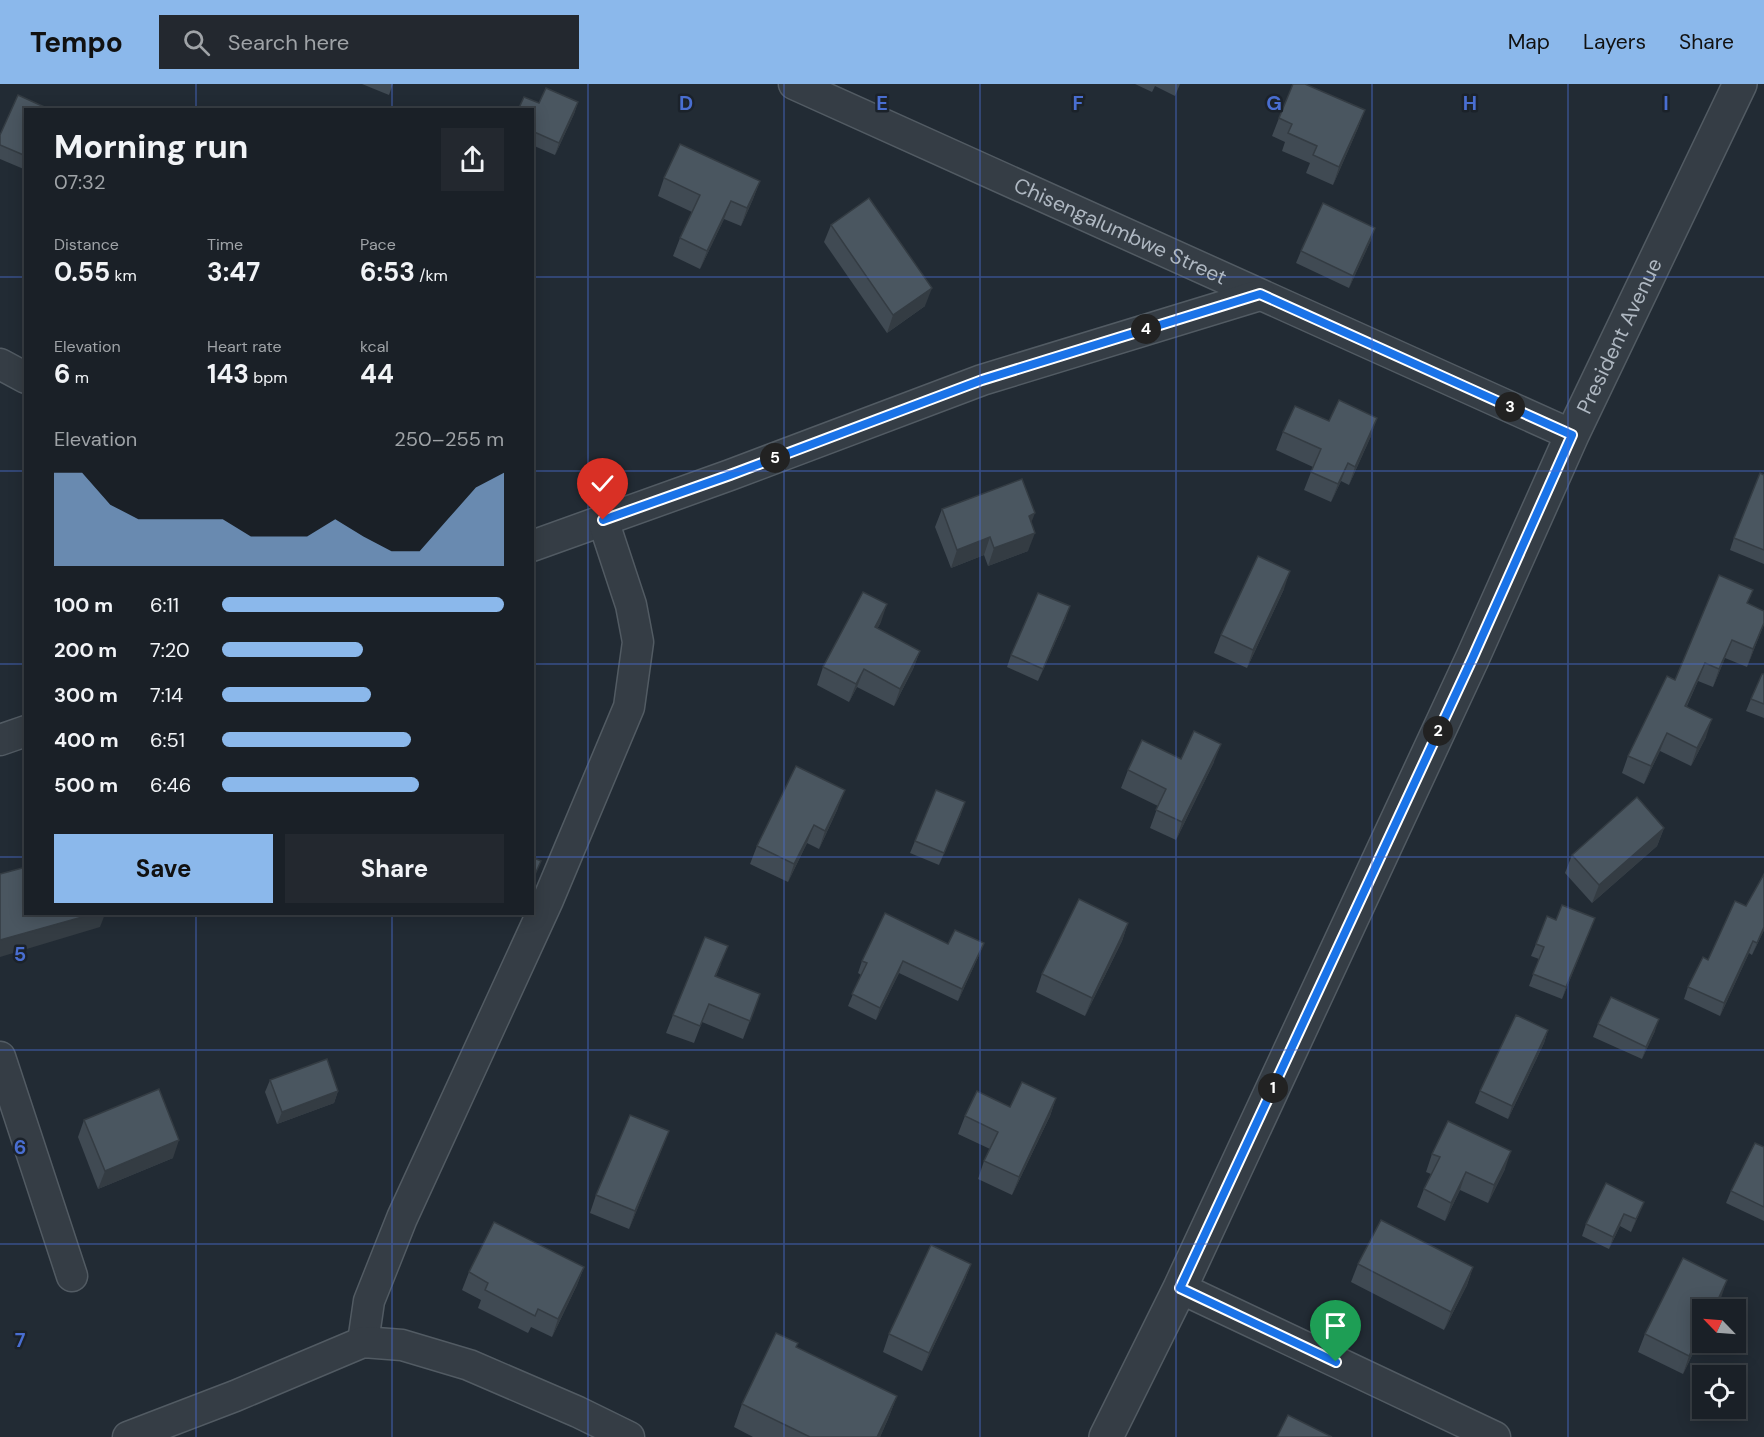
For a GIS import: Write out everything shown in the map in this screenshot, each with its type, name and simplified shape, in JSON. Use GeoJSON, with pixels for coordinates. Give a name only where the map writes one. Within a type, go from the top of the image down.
{"type":"FeatureCollection","features":[{"type":"Feature","properties":{"kind":"street"},"geometry":{"type":"LineString","coordinates":[[794,84],[1572,435]]}},
{"type":"Feature","properties":{"kind":"street","name":"Chisengalumbwe Street"},"geometry":{"type":"LineString","coordinates":[[803,84],[1572,435]]}},
{"type":"Feature","properties":{"kind":"street","name":"President Avenue"},"geometry":{"type":"LineString","coordinates":[[1106,1437],[1180,1288],[1473,657],[1572,435],[1740,84]]}},
{"type":"Feature","properties":{"kind":"street"},"geometry":{"type":"LineString","coordinates":[[534,545],[730,475],[982,380],[1260,294]]}},
{"type":"Feature","properties":{"kind":"street"},"geometry":{"type":"LineString","coordinates":[[0,364],[24,377]]}},
{"type":"Feature","properties":{"kind":"street"},"geometry":{"type":"LineString","coordinates":[[363,1342],[369,1301],[384,1260],[548,900],[628,707],[638,642],[631,605],[603,520]]}},
{"type":"Feature","properties":{"kind":"street"},"geometry":{"type":"LineString","coordinates":[[0,740],[24,732]]}},
{"type":"Feature","properties":{"kind":"street"},"geometry":{"type":"LineString","coordinates":[[0,1057],[72,1276]]}},
{"type":"Feature","properties":{"kind":"street"},"geometry":{"type":"LineString","coordinates":[[1180,1288],[1495,1437]]}},
{"type":"Feature","properties":{"kind":"street"},"geometry":{"type":"LineString","coordinates":[[128,1437],[235,1396],[363,1342],[402,1345],[469,1365],[578,1412],[629,1437]]}},
{"type":"Feature","properties":{"kind":"building"},"geometry":{"type":"Polygon","coordinates":[[[1293,84],[1305,84],[1365,110],[1339,167],[1313,155],[1317,146],[1288,133],[1292,124],[1279,118],[1293,84]]]}},
{"type":"Feature","properties":{"kind":"building"},"geometry":{"type":"Polygon","coordinates":[[[546,88],[578,102],[559,143],[534,132],[534,108],[519,108],[524,97],[539,103],[546,88]]]}},
{"type":"Feature","properties":{"kind":"building"},"geometry":{"type":"Polygon","coordinates":[[[18,95],[47,108],[24,108],[24,155],[0,145],[0,135],[18,95]]]}},
{"type":"Feature","properties":{"kind":"building"},"geometry":{"type":"Polygon","coordinates":[[[680,144],[760,181],[747,208],[731,201],[707,251],[680,238],[700,195],[664,178],[680,144]]]}},
{"type":"Feature","properties":{"kind":"building"},"geometry":{"type":"Polygon","coordinates":[[[869,198],[932,288],[893,315],[831,225],[869,198]]]}},
{"type":"Feature","properties":{"kind":"building"},"geometry":{"type":"Polygon","coordinates":[[[1323,203],[1375,228],[1353,276],[1301,251],[1323,203]]]}},
{"type":"Feature","properties":{"kind":"building"},"geometry":{"type":"Polygon","coordinates":[[[1339,400],[1377,418],[1355,467],[1348,463],[1338,484],[1311,472],[1321,449],[1283,432],[1295,406],[1329,421],[1339,400]]]}},
{"type":"Feature","properties":{"kind":"building"},"geometry":{"type":"Polygon","coordinates":[[[1760,473],[1764,475],[1764,550],[1734,538],[1760,473]]]}},
{"type":"Feature","properties":{"kind":"building"},"geometry":{"type":"Polygon","coordinates":[[[1022,479],[1035,513],[1029,516],[1035,533],[994,548],[990,537],[957,550],[942,509],[1022,479]]]}},
{"type":"Feature","properties":{"kind":"building"},"geometry":{"type":"Polygon","coordinates":[[[1258,556],[1290,571],[1253,650],[1221,635],[1258,556]]]}},
{"type":"Feature","properties":{"kind":"building"},"geometry":{"type":"Polygon","coordinates":[[[1719,575],[1753,590],[1747,603],[1764,611],[1764,623],[1753,649],[1732,640],[1719,669],[1705,663],[1685,706],[1712,719],[1697,748],[1667,733],[1651,766],[1628,756],[1667,676],[1675,680],[1719,575]]]}},
{"type":"Feature","properties":{"kind":"building"},"geometry":{"type":"Polygon","coordinates":[[[863,592],[887,604],[875,627],[920,651],[900,689],[864,669],[856,684],[823,667],[863,592]]]}},
{"type":"Feature","properties":{"kind":"building"},"geometry":{"type":"Polygon","coordinates":[[[1038,593],[1070,606],[1043,669],[1011,655],[1038,593]]]}},
{"type":"Feature","properties":{"kind":"building"},"geometry":{"type":"Polygon","coordinates":[[[1764,674],[1764,704],[1751,699],[1764,674]]]}},
{"type":"Feature","properties":{"kind":"building"},"geometry":{"type":"Polygon","coordinates":[[[1194,731],[1221,744],[1182,822],[1156,810],[1166,789],[1128,770],[1142,740],[1181,759],[1194,731]]]}},
{"type":"Feature","properties":{"kind":"building"},"geometry":{"type":"Polygon","coordinates":[[[796,766],[845,790],[825,831],[814,825],[794,864],[757,846],[796,766]]]}},
{"type":"Feature","properties":{"kind":"building"},"geometry":{"type":"Polygon","coordinates":[[[936,790],[965,802],[944,853],[915,841],[936,790]]]}},
{"type":"Feature","properties":{"kind":"building"},"geometry":{"type":"Polygon","coordinates":[[[1637,797],[1664,828],[1599,885],[1572,855],[1637,797]]]}},
{"type":"Feature","properties":{"kind":"building"},"geometry":{"type":"Polygon","coordinates":[[[534,858],[541,861],[534,877],[534,858]]]}},
{"type":"Feature","properties":{"kind":"building"},"geometry":{"type":"Polygon","coordinates":[[[24,868],[24,915],[89,915],[0,940],[0,874],[24,868]]]}},
{"type":"Feature","properties":{"kind":"building"},"geometry":{"type":"Polygon","coordinates":[[[1764,874],[1764,927],[1757,943],[1753,941],[1724,1003],[1688,987],[1703,957],[1708,960],[1735,901],[1746,906],[1764,874]]]}},
{"type":"Feature","properties":{"kind":"building"},"geometry":{"type":"Polygon","coordinates":[[[1079,899],[1128,923],[1092,998],[1042,974],[1079,899]]]}},
{"type":"Feature","properties":{"kind":"building"},"geometry":{"type":"Polygon","coordinates":[[[1562,905],[1595,918],[1566,987],[1533,974],[1544,947],[1536,944],[1547,916],[1556,920],[1562,905]]]}},
{"type":"Feature","properties":{"kind":"building"},"geometry":{"type":"Polygon","coordinates":[[[885,913],[948,944],[955,930],[984,943],[962,989],[903,961],[880,1008],[852,994],[867,963],[862,961],[885,913]]]}},
{"type":"Feature","properties":{"kind":"building"},"geometry":{"type":"Polygon","coordinates":[[[705,937],[728,946],[715,976],[760,994],[750,1021],[709,1004],[700,1026],[673,1015],[705,937]]]}},
{"type":"Feature","properties":{"kind":"building"},"geometry":{"type":"Polygon","coordinates":[[[1611,997],[1659,1019],[1646,1047],[1598,1024],[1611,997]]]}},
{"type":"Feature","properties":{"kind":"building"},"geometry":{"type":"Polygon","coordinates":[[[1516,1015],[1548,1030],[1512,1106],[1480,1091],[1516,1015]]]}},
{"type":"Feature","properties":{"kind":"building"},"geometry":{"type":"Polygon","coordinates":[[[327,1059],[338,1091],[282,1112],[270,1080],[327,1059]]]}},
{"type":"Feature","properties":{"kind":"building"},"geometry":{"type":"Polygon","coordinates":[[[1022,1082],[1056,1098],[1019,1177],[984,1161],[998,1132],[965,1116],[977,1091],[1010,1107],[1022,1082]]]}},
{"type":"Feature","properties":{"kind":"building"},"geometry":{"type":"Polygon","coordinates":[[[159,1089],[179,1140],[105,1171],[84,1120],[159,1089]]]}},
{"type":"Feature","properties":{"kind":"building"},"geometry":{"type":"Polygon","coordinates":[[[630,1115],[669,1131],[635,1211],[596,1195],[630,1115]]]}},
{"type":"Feature","properties":{"kind":"building"},"geometry":{"type":"Polygon","coordinates":[[[1448,1121],[1511,1151],[1494,1185],[1466,1172],[1451,1203],[1424,1189],[1440,1157],[1432,1154],[1448,1121]]]}},
{"type":"Feature","properties":{"kind":"building"},"geometry":{"type":"Polygon","coordinates":[[[1755,1143],[1764,1147],[1764,1207],[1731,1191],[1755,1143]]]}},
{"type":"Feature","properties":{"kind":"building"},"geometry":{"type":"Polygon","coordinates":[[[1606,1183],[1644,1202],[1636,1219],[1624,1214],[1613,1237],[1586,1224],[1606,1183]]]}},
{"type":"Feature","properties":{"kind":"building"},"geometry":{"type":"Polygon","coordinates":[[[1381,1220],[1473,1267],[1451,1312],[1358,1264],[1381,1220]]]}},
{"type":"Feature","properties":{"kind":"building"},"geometry":{"type":"Polygon","coordinates":[[[494,1222],[584,1267],[558,1319],[538,1309],[535,1316],[485,1290],[488,1283],[469,1272],[494,1222]]]}},
{"type":"Feature","properties":{"kind":"building"},"geometry":{"type":"Polygon","coordinates":[[[931,1245],[971,1264],[929,1353],[889,1334],[931,1245]]]}},
{"type":"Feature","properties":{"kind":"building"},"geometry":{"type":"Polygon","coordinates":[[[1683,1258],[1727,1280],[1718,1299],[1692,1299],[1692,1350],[1689,1356],[1645,1334],[1683,1258]]]}},
{"type":"Feature","properties":{"kind":"building"},"geometry":{"type":"Polygon","coordinates":[[[776,1333],[798,1343],[796,1347],[897,1396],[877,1437],[810,1437],[742,1404],[776,1333]]]}},
{"type":"Feature","properties":{"kind":"building"},"geometry":{"type":"Polygon","coordinates":[[[1288,1415],[1332,1437],[1277,1437],[1288,1415]]]}},
{"type":"Feature","properties":{"kind":"route"},"geometry":{"type":"LineString","coordinates":[[603,520],[982,380],[1260,294],[1572,435],[1473,657],[1180,1288],[1336,1362]]}}]}
